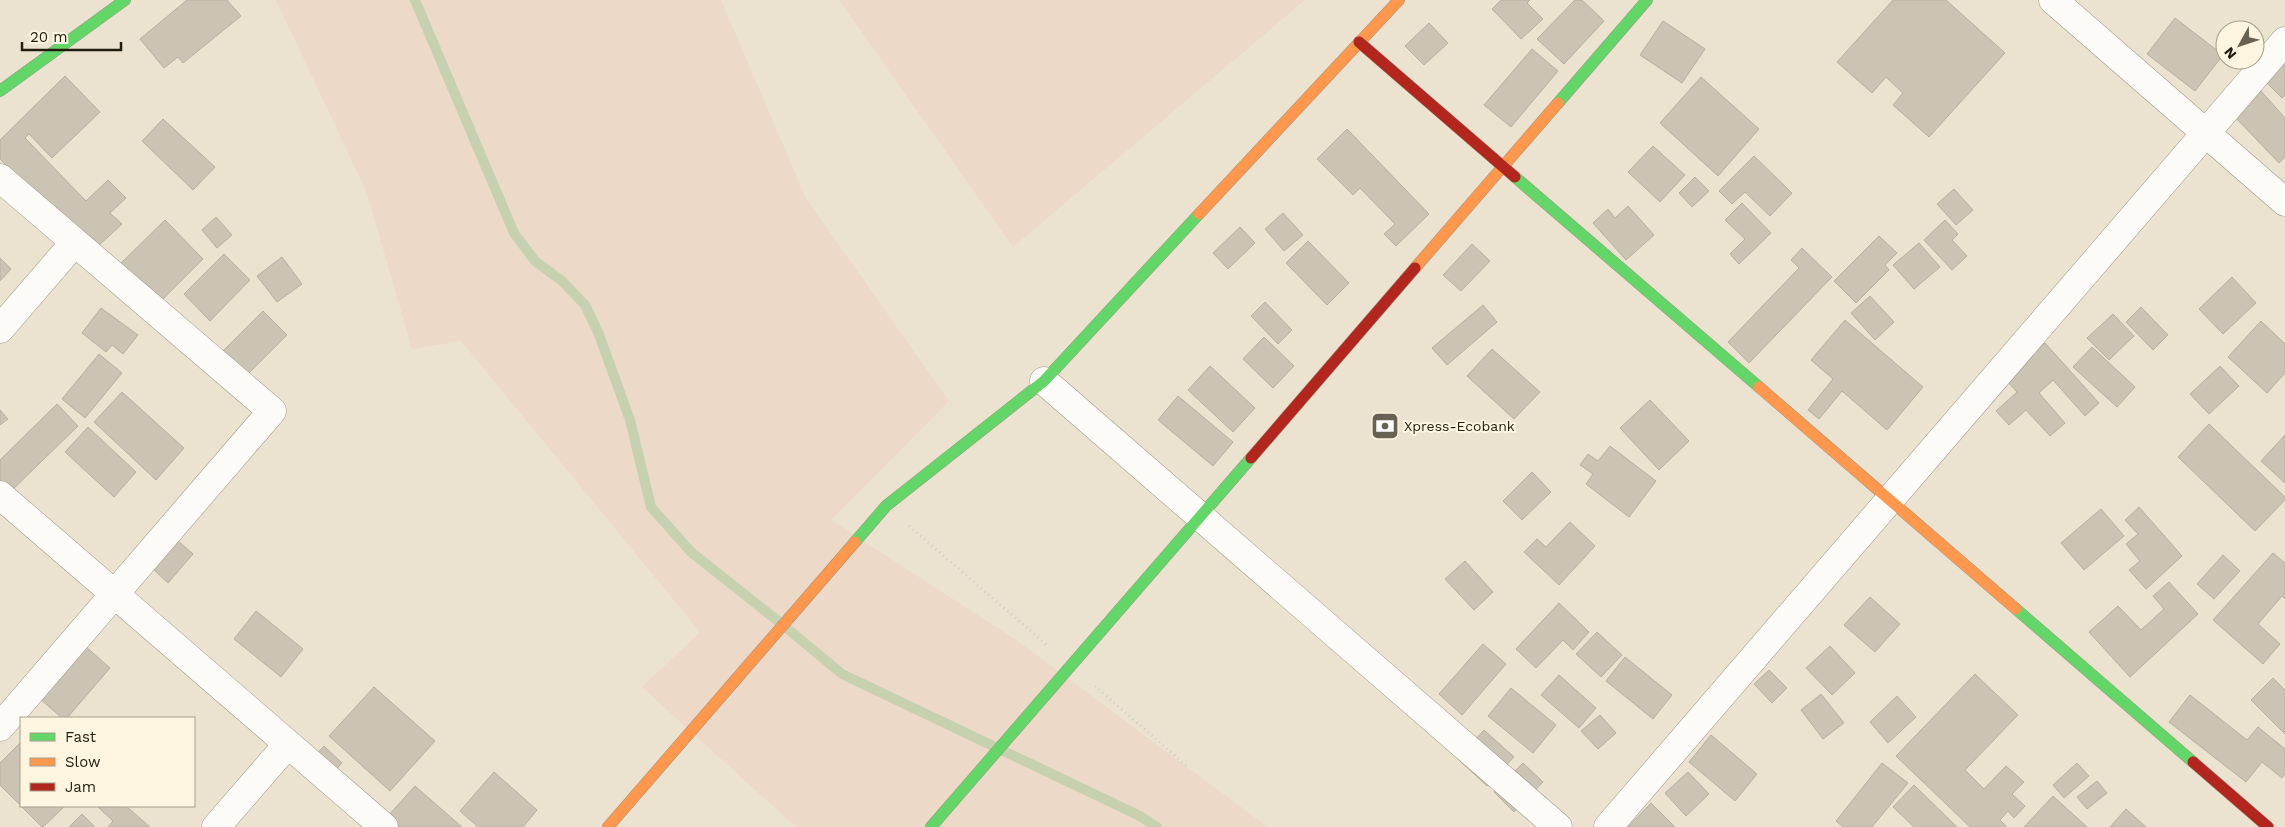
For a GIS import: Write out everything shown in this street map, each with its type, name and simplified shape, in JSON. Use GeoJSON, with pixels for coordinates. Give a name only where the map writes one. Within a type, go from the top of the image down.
{"type":"FeatureCollection","features":[{"type":"Feature","properties":{"kind":"main road"},"geometry":{"type":"LineString","coordinates":[[0,91],[124,0]]}},
{"type":"Feature","properties":{"kind":"main road"},"geometry":{"type":"LineString","coordinates":[[608,827],[886,506],[1044,381],[1399,0]]}},
{"type":"Feature","properties":{"kind":"main road"},"geometry":{"type":"LineString","coordinates":[[931,827],[1647,0]]}},
{"type":"Feature","properties":{"kind":"main road"},"geometry":{"type":"LineString","coordinates":[[1360,42],[2268,827]]}},
{"type":"Feature","properties":{"kind":"street"},"geometry":{"type":"LineString","coordinates":[[2053,0],[2285,202]]}},
{"type":"Feature","properties":{"kind":"street"},"geometry":{"type":"LineString","coordinates":[[1608,827],[2285,41]]}},
{"type":"Feature","properties":{"kind":"street"},"geometry":{"type":"LineString","coordinates":[[0,178],[272,411],[0,727]]}},
{"type":"Feature","properties":{"kind":"street"},"geometry":{"type":"LineString","coordinates":[[0,329],[75,242]]}},
{"type":"Feature","properties":{"kind":"street"},"geometry":{"type":"LineString","coordinates":[[1044,381],[1558,827]]}},
{"type":"Feature","properties":{"kind":"street"},"geometry":{"type":"LineString","coordinates":[[0,495],[384,827]]}},
{"type":"Feature","properties":{"kind":"street"},"geometry":{"type":"LineString","coordinates":[[216,827],[288,744]]}},
{"type":"Feature","properties":{"kind":"path"},"geometry":{"type":"LineString","coordinates":[[886,506],[1188,767]]}},
{"type":"Feature","properties":{"kind":"shaded area"},"geometry":{"type":"Polygon","coordinates":[[[276,0],[721,0],[806,198],[949,401],[831,520],[1019,642],[1268,827],[796,827],[642,687],[700,632],[461,341],[412,349],[367,193],[276,0]]]}},
{"type":"Feature","properties":{"kind":"shaded area"},"geometry":{"type":"Polygon","coordinates":[[[839,0],[1305,0],[1013,247],[839,0]]]}},
{"type":"Feature","properties":{"kind":"building"},"geometry":{"type":"Polygon","coordinates":[[[187,0],[227,0],[241,16],[183,63],[178,57],[164,68],[140,39],[187,0]]]}},
{"type":"Feature","properties":{"kind":"building"},"geometry":{"type":"Polygon","coordinates":[[[1501,0],[1530,0],[1527,3],[1543,19],[1521,39],[1492,9],[1501,0]]]}},
{"type":"Feature","properties":{"kind":"building"},"geometry":{"type":"Polygon","coordinates":[[[1575,0],[1582,0],[1604,21],[1564,64],[1537,39],[1575,0]]]}},
{"type":"Feature","properties":{"kind":"building"},"geometry":{"type":"Polygon","coordinates":[[[1893,0],[1946,0],[2005,53],[1929,137],[1893,105],[1903,93],[1886,77],[1872,93],[1837,62],[1893,0]]]}},
{"type":"Feature","properties":{"kind":"building"},"geometry":{"type":"Polygon","coordinates":[[[2175,18],[2215,49],[2215,65],[2195,91],[2147,54],[2175,18]]]}},
{"type":"Feature","properties":{"kind":"building"},"geometry":{"type":"Polygon","coordinates":[[[1663,21],[1705,49],[1682,83],[1640,55],[1663,21]]]}},
{"type":"Feature","properties":{"kind":"building"},"geometry":{"type":"Polygon","coordinates":[[[1429,23],[1448,43],[1424,65],[1405,46],[1429,23]]]}},
{"type":"Feature","properties":{"kind":"building"},"geometry":{"type":"Polygon","coordinates":[[[1532,49],[1558,71],[1511,127],[1484,105],[1532,49]]]}},
{"type":"Feature","properties":{"kind":"building"},"geometry":{"type":"Polygon","coordinates":[[[2285,61],[2285,95],[2282,98],[2265,81],[2285,61]]]}},
{"type":"Feature","properties":{"kind":"building"},"geometry":{"type":"Polygon","coordinates":[[[65,76],[100,112],[52,158],[29,134],[25,138],[86,201],[108,180],[126,198],[110,213],[122,224],[97,247],[0,159],[0,140],[65,76]]]}},
{"type":"Feature","properties":{"kind":"building"},"geometry":{"type":"Polygon","coordinates":[[[1701,77],[1759,129],[1718,176],[1660,123],[1701,77]]]}},
{"type":"Feature","properties":{"kind":"building"},"geometry":{"type":"Polygon","coordinates":[[[2261,91],[2285,118],[2285,157],[2279,163],[2234,116],[2261,91]]]}},
{"type":"Feature","properties":{"kind":"building"},"geometry":{"type":"Polygon","coordinates":[[[163,119],[215,167],[193,190],[142,141],[163,119]]]}},
{"type":"Feature","properties":{"kind":"building"},"geometry":{"type":"Polygon","coordinates":[[[1347,129],[1429,214],[1396,246],[1384,234],[1395,224],[1360,188],[1353,195],[1317,159],[1347,129]]]}},
{"type":"Feature","properties":{"kind":"building"},"geometry":{"type":"Polygon","coordinates":[[[1653,146],[1685,175],[1660,202],[1628,172],[1653,146]]]}},
{"type":"Feature","properties":{"kind":"building"},"geometry":{"type":"Polygon","coordinates":[[[1754,156],[1792,193],[1770,216],[1745,192],[1732,204],[1719,191],[1754,156]]]}},
{"type":"Feature","properties":{"kind":"building"},"geometry":{"type":"Polygon","coordinates":[[[1695,177],[1709,191],[1692,207],[1679,193],[1695,177]]]}},
{"type":"Feature","properties":{"kind":"building"},"geometry":{"type":"Polygon","coordinates":[[[1954,189],[1973,210],[1956,225],[1937,204],[1954,189]]]}},
{"type":"Feature","properties":{"kind":"building"},"geometry":{"type":"Polygon","coordinates":[[[1742,203],[1771,233],[1739,264],[1730,254],[1745,239],[1725,220],[1742,203]]]}},
{"type":"Feature","properties":{"kind":"building"},"geometry":{"type":"Polygon","coordinates":[[[1628,206],[1654,235],[1626,260],[1593,223],[1608,209],[1615,218],[1628,206]]]}},
{"type":"Feature","properties":{"kind":"building"},"geometry":{"type":"Polygon","coordinates":[[[1283,213],[1303,235],[1284,251],[1265,229],[1283,213]]]}},
{"type":"Feature","properties":{"kind":"building"},"geometry":{"type":"Polygon","coordinates":[[[216,217],[232,235],[217,248],[202,230],[216,217]]]}},
{"type":"Feature","properties":{"kind":"building"},"geometry":{"type":"Polygon","coordinates":[[[165,220],[203,259],[156,306],[117,267],[165,220]]]}},
{"type":"Feature","properties":{"kind":"building"},"geometry":{"type":"Polygon","coordinates":[[[1945,220],[1958,234],[1952,240],[1967,256],[1952,270],[1924,240],[1945,220]]]}},
{"type":"Feature","properties":{"kind":"building"},"geometry":{"type":"Polygon","coordinates":[[[1240,227],[1255,243],[1228,269],[1213,253],[1240,227]]]}},
{"type":"Feature","properties":{"kind":"building"},"geometry":{"type":"Polygon","coordinates":[[[1879,236],[1897,253],[1885,265],[1889,270],[1856,303],[1834,281],[1879,236]]]}},
{"type":"Feature","properties":{"kind":"building"},"geometry":{"type":"Polygon","coordinates":[[[1308,241],[1349,283],[1327,305],[1286,263],[1308,241]]]}},
{"type":"Feature","properties":{"kind":"building"},"geometry":{"type":"Polygon","coordinates":[[[1919,243],[1940,267],[1914,289],[1893,265],[1919,243]]]}},
{"type":"Feature","properties":{"kind":"building"},"geometry":{"type":"Polygon","coordinates":[[[1472,244],[1490,261],[1461,291],[1443,275],[1472,244]]]}},
{"type":"Feature","properties":{"kind":"building"},"geometry":{"type":"Polygon","coordinates":[[[1802,248],[1832,277],[1749,363],[1728,342],[1799,268],[1791,260],[1802,248]]]}},
{"type":"Feature","properties":{"kind":"building"},"geometry":{"type":"Polygon","coordinates":[[[224,254],[250,280],[210,321],[184,294],[224,254]]]}},
{"type":"Feature","properties":{"kind":"building"},"geometry":{"type":"Polygon","coordinates":[[[282,257],[302,284],[277,302],[257,276],[282,257]]]}},
{"type":"Feature","properties":{"kind":"building"},"geometry":{"type":"Polygon","coordinates":[[[0,258],[11,269],[0,281],[0,258]]]}},
{"type":"Feature","properties":{"kind":"building"},"geometry":{"type":"Polygon","coordinates":[[[2232,277],[2256,303],[2223,334],[2199,309],[2232,277]]]}},
{"type":"Feature","properties":{"kind":"building"},"geometry":{"type":"Polygon","coordinates":[[[1870,296],[1894,322],[1875,340],[1851,313],[1870,296]]]}},
{"type":"Feature","properties":{"kind":"building"},"geometry":{"type":"Polygon","coordinates":[[[1265,302],[1292,330],[1278,344],[1251,316],[1265,302]]]}},
{"type":"Feature","properties":{"kind":"building"},"geometry":{"type":"Polygon","coordinates":[[[1483,305],[1497,322],[1447,365],[1432,348],[1483,305]]]}},
{"type":"Feature","properties":{"kind":"building"},"geometry":{"type":"Polygon","coordinates":[[[2141,307],[2168,335],[2153,350],[2126,322],[2141,307]]]}},
{"type":"Feature","properties":{"kind":"building"},"geometry":{"type":"Polygon","coordinates":[[[101,308],[138,335],[123,354],[112,345],[106,352],[82,333],[101,308]]]}},
{"type":"Feature","properties":{"kind":"building"},"geometry":{"type":"Polygon","coordinates":[[[263,311],[287,335],[241,381],[217,357],[263,311]]]}},
{"type":"Feature","properties":{"kind":"building"},"geometry":{"type":"Polygon","coordinates":[[[2113,314],[2134,336],[2109,360],[2087,338],[2113,314]]]}},
{"type":"Feature","properties":{"kind":"building"},"geometry":{"type":"Polygon","coordinates":[[[1845,320],[1923,387],[1887,430],[1842,391],[1819,419],[1808,410],[1833,379],[1811,360],[1845,320]]]}},
{"type":"Feature","properties":{"kind":"building"},"geometry":{"type":"Polygon","coordinates":[[[2261,321],[2285,344],[2285,373],[2267,393],[2228,357],[2261,321]]]}},
{"type":"Feature","properties":{"kind":"building"},"geometry":{"type":"Polygon","coordinates":[[[1264,337],[1294,366],[1273,388],[1243,359],[1264,337]]]}},
{"type":"Feature","properties":{"kind":"building"},"geometry":{"type":"Polygon","coordinates":[[[2045,343],[2099,403],[2085,416],[2053,380],[2039,393],[2065,423],[2050,436],[2026,410],[2009,425],[1996,411],[2017,392],[2004,378],[2045,343]]]}},
{"type":"Feature","properties":{"kind":"building"},"geometry":{"type":"Polygon","coordinates":[[[2092,347],[2135,387],[2117,407],[2073,367],[2092,347]]]}},
{"type":"Feature","properties":{"kind":"building"},"geometry":{"type":"Polygon","coordinates":[[[1492,349],[1540,392],[1514,419],[1467,376],[1492,349]]]}},
{"type":"Feature","properties":{"kind":"building"},"geometry":{"type":"Polygon","coordinates":[[[99,354],[122,373],[85,418],[62,399],[99,354]]]}},
{"type":"Feature","properties":{"kind":"building"},"geometry":{"type":"Polygon","coordinates":[[[1210,366],[1255,408],[1233,432],[1188,390],[1210,366]]]}},
{"type":"Feature","properties":{"kind":"building"},"geometry":{"type":"Polygon","coordinates":[[[2220,366],[2239,386],[2209,414],[2190,394],[2220,366]]]}},
{"type":"Feature","properties":{"kind":"building"},"geometry":{"type":"Polygon","coordinates":[[[122,392],[184,448],[156,480],[94,422],[122,392]]]}},
{"type":"Feature","properties":{"kind":"building"},"geometry":{"type":"Polygon","coordinates":[[[1178,396],[1233,442],[1213,466],[1158,420],[1178,396]]]}},
{"type":"Feature","properties":{"kind":"building"},"geometry":{"type":"Polygon","coordinates":[[[1650,400],[1689,441],[1659,470],[1620,428],[1650,400]]]}},
{"type":"Feature","properties":{"kind":"building"},"geometry":{"type":"Polygon","coordinates":[[[57,404],[78,426],[7,495],[0,488],[0,460],[57,404]]]}},
{"type":"Feature","properties":{"kind":"building"},"geometry":{"type":"Polygon","coordinates":[[[0,410],[8,419],[0,425],[0,410]]]}},
{"type":"Feature","properties":{"kind":"building"},"geometry":{"type":"Polygon","coordinates":[[[2209,424],[2285,497],[2285,500],[2255,531],[2178,457],[2209,424]]]}},
{"type":"Feature","properties":{"kind":"building"},"geometry":{"type":"Polygon","coordinates":[[[88,427],[136,472],[114,497],[65,452],[88,427]]]}},
{"type":"Feature","properties":{"kind":"building"},"geometry":{"type":"Polygon","coordinates":[[[2285,435],[2285,483],[2261,461],[2285,435]]]}},
{"type":"Feature","properties":{"kind":"building"},"geometry":{"type":"Polygon","coordinates":[[[1610,446],[1656,481],[1629,517],[1586,484],[1593,474],[1580,465],[1588,454],[1598,461],[1610,446]]]}},
{"type":"Feature","properties":{"kind":"building"},"geometry":{"type":"Polygon","coordinates":[[[1532,472],[1551,492],[1522,520],[1503,501],[1532,472]]]}},
{"type":"Feature","properties":{"kind":"building"},"geometry":{"type":"Polygon","coordinates":[[[2139,507],[2182,556],[2146,589],[2129,570],[2140,561],[2126,544],[2138,534],[2125,520],[2139,507]]]}},
{"type":"Feature","properties":{"kind":"building"},"geometry":{"type":"Polygon","coordinates":[[[2101,509],[2124,536],[2084,570],[2061,543],[2101,509]]]}},
{"type":"Feature","properties":{"kind":"building"},"geometry":{"type":"Polygon","coordinates":[[[1570,522],[1595,546],[1559,585],[1524,552],[1537,539],[1546,547],[1570,522]]]}},
{"type":"Feature","properties":{"kind":"building"},"geometry":{"type":"Polygon","coordinates":[[[177,540],[193,554],[168,583],[152,568],[177,540]]]}},
{"type":"Feature","properties":{"kind":"building"},"geometry":{"type":"Polygon","coordinates":[[[2273,553],[2285,563],[2285,599],[2282,596],[2258,624],[2280,644],[2263,664],[2213,620],[2273,553]]]}},
{"type":"Feature","properties":{"kind":"building"},"geometry":{"type":"Polygon","coordinates":[[[2223,555],[2240,571],[2214,599],[2197,584],[2223,555]]]}},
{"type":"Feature","properties":{"kind":"building"},"geometry":{"type":"Polygon","coordinates":[[[1465,561],[1493,592],[1474,610],[1445,579],[1465,561]]]}},
{"type":"Feature","properties":{"kind":"building"},"geometry":{"type":"Polygon","coordinates":[[[2169,582],[2198,614],[2130,677],[2089,632],[2118,606],[2141,630],[2164,609],[2153,596],[2169,582]]]}},
{"type":"Feature","properties":{"kind":"building"},"geometry":{"type":"Polygon","coordinates":[[[1870,597],[1900,624],[1875,652],[1844,625],[1870,597]]]}},
{"type":"Feature","properties":{"kind":"building"},"geometry":{"type":"Polygon","coordinates":[[[1559,603],[1589,632],[1573,650],[1563,640],[1536,668],[1516,649],[1559,603]]]}},
{"type":"Feature","properties":{"kind":"building"},"geometry":{"type":"Polygon","coordinates":[[[256,611],[303,649],[281,677],[234,639],[256,611]]]}},
{"type":"Feature","properties":{"kind":"building"},"geometry":{"type":"Polygon","coordinates":[[[1597,632],[1622,655],[1601,677],[1576,654],[1597,632]]]}},
{"type":"Feature","properties":{"kind":"building"},"geometry":{"type":"Polygon","coordinates":[[[1483,644],[1506,664],[1462,715],[1439,694],[1483,644]]]}},
{"type":"Feature","properties":{"kind":"building"},"geometry":{"type":"Polygon","coordinates":[[[85,646],[110,668],[68,717],[61,717],[39,698],[85,646]]]}},
{"type":"Feature","properties":{"kind":"building"},"geometry":{"type":"Polygon","coordinates":[[[1830,646],[1855,673],[1832,695],[1806,668],[1830,646]]]}},
{"type":"Feature","properties":{"kind":"building"},"geometry":{"type":"Polygon","coordinates":[[[1625,657],[1672,695],[1653,719],[1606,681],[1625,657]]]}},
{"type":"Feature","properties":{"kind":"building"},"geometry":{"type":"Polygon","coordinates":[[[1769,670],[1787,688],[1772,703],[1754,684],[1769,670]]]}},
{"type":"Feature","properties":{"kind":"building"},"geometry":{"type":"Polygon","coordinates":[[[1975,674],[2018,715],[1965,770],[1984,789],[2006,766],[2024,782],[2012,794],[2025,806],[2014,818],[2008,811],[2000,820],[2007,827],[1970,827],[1896,756],[1975,674]]]}},
{"type":"Feature","properties":{"kind":"building"},"geometry":{"type":"Polygon","coordinates":[[[1559,675],[1596,708],[1579,728],[1541,695],[1559,675]]]}},
{"type":"Feature","properties":{"kind":"building"},"geometry":{"type":"Polygon","coordinates":[[[2273,678],[2285,690],[2285,734],[2251,700],[2273,678]]]}},
{"type":"Feature","properties":{"kind":"building"},"geometry":{"type":"Polygon","coordinates":[[[374,687],[435,741],[390,791],[329,736],[374,687]]]}},
{"type":"Feature","properties":{"kind":"building"},"geometry":{"type":"Polygon","coordinates":[[[1511,688],[1556,725],[1533,753],[1488,716],[1511,688]]]}},
{"type":"Feature","properties":{"kind":"building"},"geometry":{"type":"Polygon","coordinates":[[[1821,694],[1844,723],[1823,739],[1801,710],[1821,694]]]}},
{"type":"Feature","properties":{"kind":"building"},"geometry":{"type":"Polygon","coordinates":[[[2190,695],[2247,740],[2258,727],[2285,749],[2285,774],[2282,778],[2262,762],[2246,782],[2169,722],[2190,695]]]}},
{"type":"Feature","properties":{"kind":"building"},"geometry":{"type":"Polygon","coordinates":[[[1897,696],[1916,717],[1888,743],[1870,722],[1897,696]]]}},
{"type":"Feature","properties":{"kind":"building"},"geometry":{"type":"Polygon","coordinates":[[[1600,715],[1616,733],[1598,749],[1581,731],[1600,715]]]}},
{"type":"Feature","properties":{"kind":"building"},"geometry":{"type":"Polygon","coordinates":[[[1484,730],[1514,757],[1487,786],[1458,759],[1484,730]]]}},
{"type":"Feature","properties":{"kind":"building"},"geometry":{"type":"Polygon","coordinates":[[[1711,735],[1757,774],[1735,801],[1689,762],[1711,735]]]}},
{"type":"Feature","properties":{"kind":"building"},"geometry":{"type":"Polygon","coordinates":[[[20,743],[20,805],[0,785],[0,763],[20,743]]]}},
{"type":"Feature","properties":{"kind":"building"},"geometry":{"type":"Polygon","coordinates":[[[324,746],[342,763],[331,775],[312,759],[324,746]]]}},
{"type":"Feature","properties":{"kind":"building"},"geometry":{"type":"Polygon","coordinates":[[[1523,763],[1543,782],[1514,812],[1494,792],[1523,763]]]}},
{"type":"Feature","properties":{"kind":"building"},"geometry":{"type":"Polygon","coordinates":[[[1882,763],[1908,783],[1872,827],[1843,827],[1836,821],[1882,763]]]}},
{"type":"Feature","properties":{"kind":"building"},"geometry":{"type":"Polygon","coordinates":[[[2077,763],[2089,776],[2064,798],[2053,785],[2077,763]]]}},
{"type":"Feature","properties":{"kind":"building"},"geometry":{"type":"Polygon","coordinates":[[[494,772],[537,810],[523,827],[478,827],[460,811],[494,772]]]}},
{"type":"Feature","properties":{"kind":"building"},"geometry":{"type":"Polygon","coordinates":[[[1688,772],[1709,794],[1686,816],[1665,793],[1688,772]]]}},
{"type":"Feature","properties":{"kind":"building"},"geometry":{"type":"Polygon","coordinates":[[[2097,781],[2107,793],[2087,809],[2077,797],[2097,781]]]}},
{"type":"Feature","properties":{"kind":"building"},"geometry":{"type":"Polygon","coordinates":[[[1914,785],[1957,827],[1914,827],[1893,807],[1914,785]]]}},
{"type":"Feature","properties":{"kind":"building"},"geometry":{"type":"Polygon","coordinates":[[[415,786],[462,827],[397,827],[386,818],[415,786]]]}},
{"type":"Feature","properties":{"kind":"building"},"geometry":{"type":"Polygon","coordinates":[[[2053,796],[2087,827],[2024,827],[2053,796]]]}},
{"type":"Feature","properties":{"kind":"building"},"geometry":{"type":"Polygon","coordinates":[[[1651,803],[1675,827],[1628,827],[1651,803]]]}},
{"type":"Feature","properties":{"kind":"building"},"geometry":{"type":"Polygon","coordinates":[[[22,807],[64,807],[42,827],[22,807]]]}},
{"type":"Feature","properties":{"kind":"building"},"geometry":{"type":"Polygon","coordinates":[[[98,807],[127,807],[150,827],[108,827],[113,821],[98,807]]]}},
{"type":"Feature","properties":{"kind":"building"},"geometry":{"type":"Polygon","coordinates":[[[2126,809],[2146,827],[2110,827],[2126,809]]]}},
{"type":"Feature","properties":{"kind":"building"},"geometry":{"type":"Polygon","coordinates":[[[82,814],[95,827],[69,827],[82,814]]]}},
{"type":"Feature","properties":{"kind":"waterway"},"geometry":{"type":"LineString","coordinates":[[415,0],[514,233],[535,261],[562,281],[585,305],[598,332],[630,420],[651,507],[691,552],[842,674],[1138,815],[1157,827]]}},
{"type":"Feature","properties":{"kind":"traffic: fast"},"geometry":{"type":"LineString","coordinates":[[0,91],[125,0]]}},
{"type":"Feature","properties":{"kind":"traffic: fast"},"geometry":{"type":"LineString","coordinates":[[1558,103],[1647,0]]}},
{"type":"Feature","properties":{"kind":"traffic: fast"},"geometry":{"type":"LineString","coordinates":[[1515,177],[1759,387]]}},
{"type":"Feature","properties":{"kind":"traffic: fast"},"geometry":{"type":"LineString","coordinates":[[855,542],[886,506],[1044,381],[1199,214]]}},
{"type":"Feature","properties":{"kind":"traffic: fast"},"geometry":{"type":"LineString","coordinates":[[931,827],[1251,458]]}},
{"type":"Feature","properties":{"kind":"traffic: fast"},"geometry":{"type":"LineString","coordinates":[[2016,609],[2193,762]]}},
{"type":"Feature","properties":{"kind":"traffic: slow"},"geometry":{"type":"LineString","coordinates":[[1199,214],[1399,0]]}},
{"type":"Feature","properties":{"kind":"traffic: slow"},"geometry":{"type":"LineString","coordinates":[[1415,268],[1558,103]]}},
{"type":"Feature","properties":{"kind":"traffic: slow"},"geometry":{"type":"LineString","coordinates":[[1759,387],[2016,609]]}},
{"type":"Feature","properties":{"kind":"traffic: slow"},"geometry":{"type":"LineString","coordinates":[[608,827],[855,542]]}},
{"type":"Feature","properties":{"kind":"traffic: jam"},"geometry":{"type":"LineString","coordinates":[[1359,42],[1515,177]]}},
{"type":"Feature","properties":{"kind":"traffic: jam"},"geometry":{"type":"LineString","coordinates":[[1251,458],[1415,268]]}},
{"type":"Feature","properties":{"kind":"traffic: jam"},"geometry":{"type":"LineString","coordinates":[[2193,762],[2268,827]]}},
{"type":"Feature","properties":{"kind":"place","name":"Xpress-Ecobank"},"geometry":{"type":"Point","coordinates":[1385,426]}}]}
